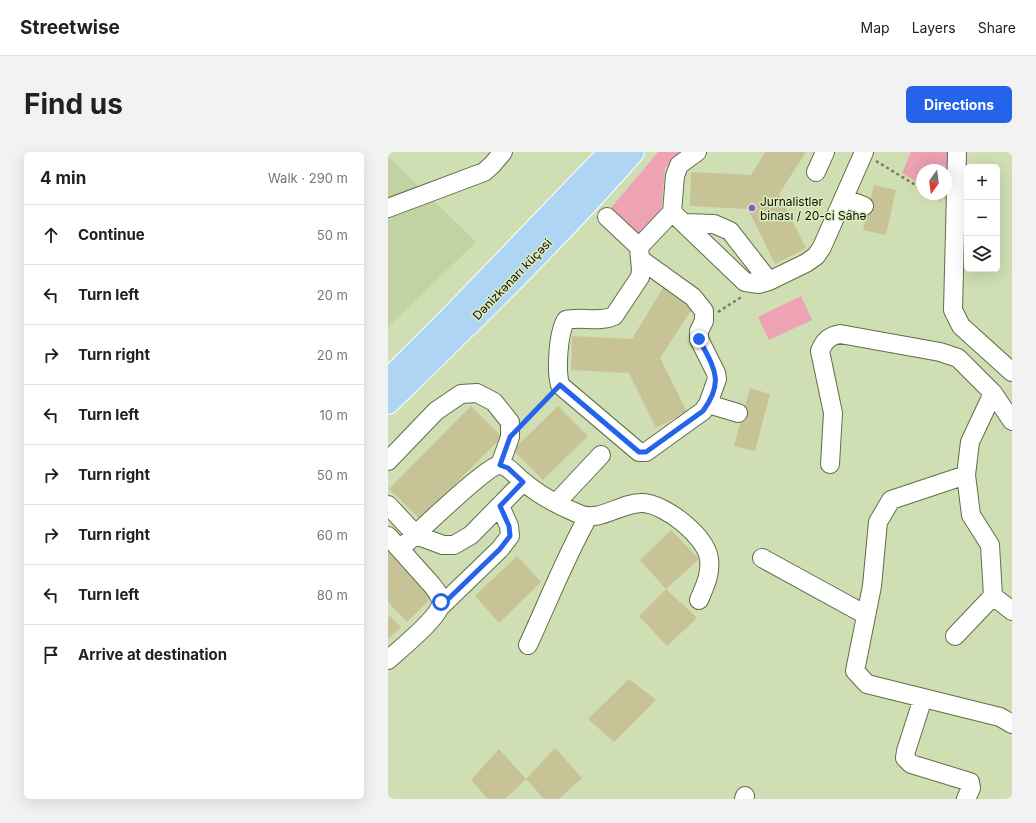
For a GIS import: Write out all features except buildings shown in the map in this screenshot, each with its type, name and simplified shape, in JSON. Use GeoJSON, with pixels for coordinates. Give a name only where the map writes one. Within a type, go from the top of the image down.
{"type":"FeatureCollection","features":[{"type":"Feature","properties":{"kind":"highway","name":"Dənizkənarı küçəsi"},"geometry":{"type":"LineString","coordinates":[[388,380],[463,305],[610,152]]}},
{"type":"Feature","properties":{"kind":"highway","name":"Dənizkənarı küçəsi"},"geometry":{"type":"LineString","coordinates":[[388,403],[576,214],[633,152]]}},
{"type":"Feature","properties":{"kind":"street"},"geometry":{"type":"LineString","coordinates":[[388,208],[484,172],[492,165],[502,152]]}},
{"type":"Feature","properties":{"kind":"street"},"geometry":{"type":"LineString","coordinates":[[697,152],[679,166],[675,176],[678,217],[745,282],[764,283],[816,256],[822,247],[844,198],[859,154]]}},
{"type":"Feature","properties":{"kind":"street"},"geometry":{"type":"LineString","coordinates":[[816,172],[826,152]]}},
{"type":"Feature","properties":{"kind":"street"},"geometry":{"type":"LineString","coordinates":[[957,152],[953,310],[961,326],[1012,372]]}},
{"type":"Feature","properties":{"kind":"street"},"geometry":{"type":"LineString","coordinates":[[844,198],[864,206]]}},
{"type":"Feature","properties":{"kind":"street"},"geometry":{"type":"LineString","coordinates":[[607,217],[640,253],[693,297],[704,311],[704,321],[699,331],[699,339],[716,373],[717,379],[708,404],[703,411],[651,450],[639,452],[560,385],[558,376],[562,327],[566,320],[602,319],[614,316],[640,277],[640,253],[678,217]]}},
{"type":"Feature","properties":{"kind":"street"},"geometry":{"type":"LineString","coordinates":[[678,217],[714,224],[730,231],[764,283]]}},
{"type":"Feature","properties":{"kind":"street"},"geometry":{"type":"LineString","coordinates":[[830,464],[833,413],[820,352],[826,340],[840,334],[940,352],[958,358],[993,393],[1011,417]]}},
{"type":"Feature","properties":{"kind":"street"},"geometry":{"type":"LineString","coordinates":[[388,461],[436,411],[461,394],[477,393],[494,402],[510,422],[510,437],[500,465]]}},
{"type":"Feature","properties":{"kind":"street"},"geometry":{"type":"LineString","coordinates":[[955,636],[993,596],[990,545],[971,515],[966,475],[970,442],[993,393]]}},
{"type":"Feature","properties":{"kind":"street"},"geometry":{"type":"LineString","coordinates":[[708,404],[738,413]]}},
{"type":"Feature","properties":{"kind":"street"},"geometry":{"type":"LineString","coordinates":[[557,502],[601,454]]}},
{"type":"Feature","properties":{"kind":"street"},"geometry":{"type":"LineString","coordinates":[[440,607],[441,602],[437,592],[394,542],[416,534],[476,481],[494,467],[500,465],[508,468],[523,482],[545,498],[588,517],[598,516],[627,504],[644,503],[657,506],[680,520],[701,542],[709,558],[709,577],[699,600]]}},
{"type":"Feature","properties":{"kind":"street"},"geometry":{"type":"LineString","coordinates":[[966,475],[892,500],[878,522],[872,586],[855,671],[868,684],[1000,717],[1012,724]]}},
{"type":"Feature","properties":{"kind":"street"},"geometry":{"type":"LineString","coordinates":[[388,505],[416,534],[443,545],[454,545],[471,535],[523,482]]}},
{"type":"Feature","properties":{"kind":"street"},"geometry":{"type":"LineString","coordinates":[[388,660],[500,549],[510,536],[509,526],[500,506]]}},
{"type":"Feature","properties":{"kind":"street"},"geometry":{"type":"LineString","coordinates":[[528,645],[552,594],[568,552],[588,517]]}},
{"type":"Feature","properties":{"kind":"street"},"geometry":{"type":"LineString","coordinates":[[762,558],[866,615]]}},
{"type":"Feature","properties":{"kind":"street"},"geometry":{"type":"LineString","coordinates":[[993,596],[1012,611]]}},
{"type":"Feature","properties":{"kind":"street"},"geometry":{"type":"LineString","coordinates":[[923,698],[905,758],[911,764],[970,782],[970,788],[966,799]]}},
{"type":"Feature","properties":{"kind":"path"},"geometry":{"type":"LineString","coordinates":[[859,154],[916,186]]}},
{"type":"Feature","properties":{"kind":"path"},"geometry":{"type":"LineString","coordinates":[[704,321],[764,283]]}},
{"type":"Feature","properties":{"kind":"path"},"geometry":{"type":"LineString","coordinates":[[510,437],[560,385]]}},
{"type":"Feature","properties":{"kind":"shaded area"},"geometry":{"type":"Polygon","coordinates":[[[658,152],[680,152],[665,168],[661,213],[639,236],[610,209],[658,152]]]}},
{"type":"Feature","properties":{"kind":"shaded area"},"geometry":{"type":"Polygon","coordinates":[[[911,152],[952,152],[951,164],[916,164],[916,181],[902,173],[911,152]]]}},
{"type":"Feature","properties":{"kind":"shaded area"},"geometry":{"type":"Polygon","coordinates":[[[388,156],[476,242],[388,327],[388,156]]]}},
{"type":"Feature","properties":{"kind":"shaded area"},"geometry":{"type":"Polygon","coordinates":[[[801,296],[812,320],[769,340],[758,317],[801,296]]]}},
{"type":"Feature","properties":{"kind":"place","name":"Jurnalistlər binası / 20-ci Sahə"},"geometry":{"type":"Point","coordinates":[752,208]}},
{"type":"Feature","properties":{"kind":"route"},"geometry":{"type":"LineString","coordinates":[[441,602],[440,607],[500,549],[510,536],[509,526],[500,506],[523,482],[508,468],[500,465],[510,437],[560,385],[639,452],[646,452],[651,450],[703,411],[708,404],[717,379],[716,373],[699,339]]}}]}
